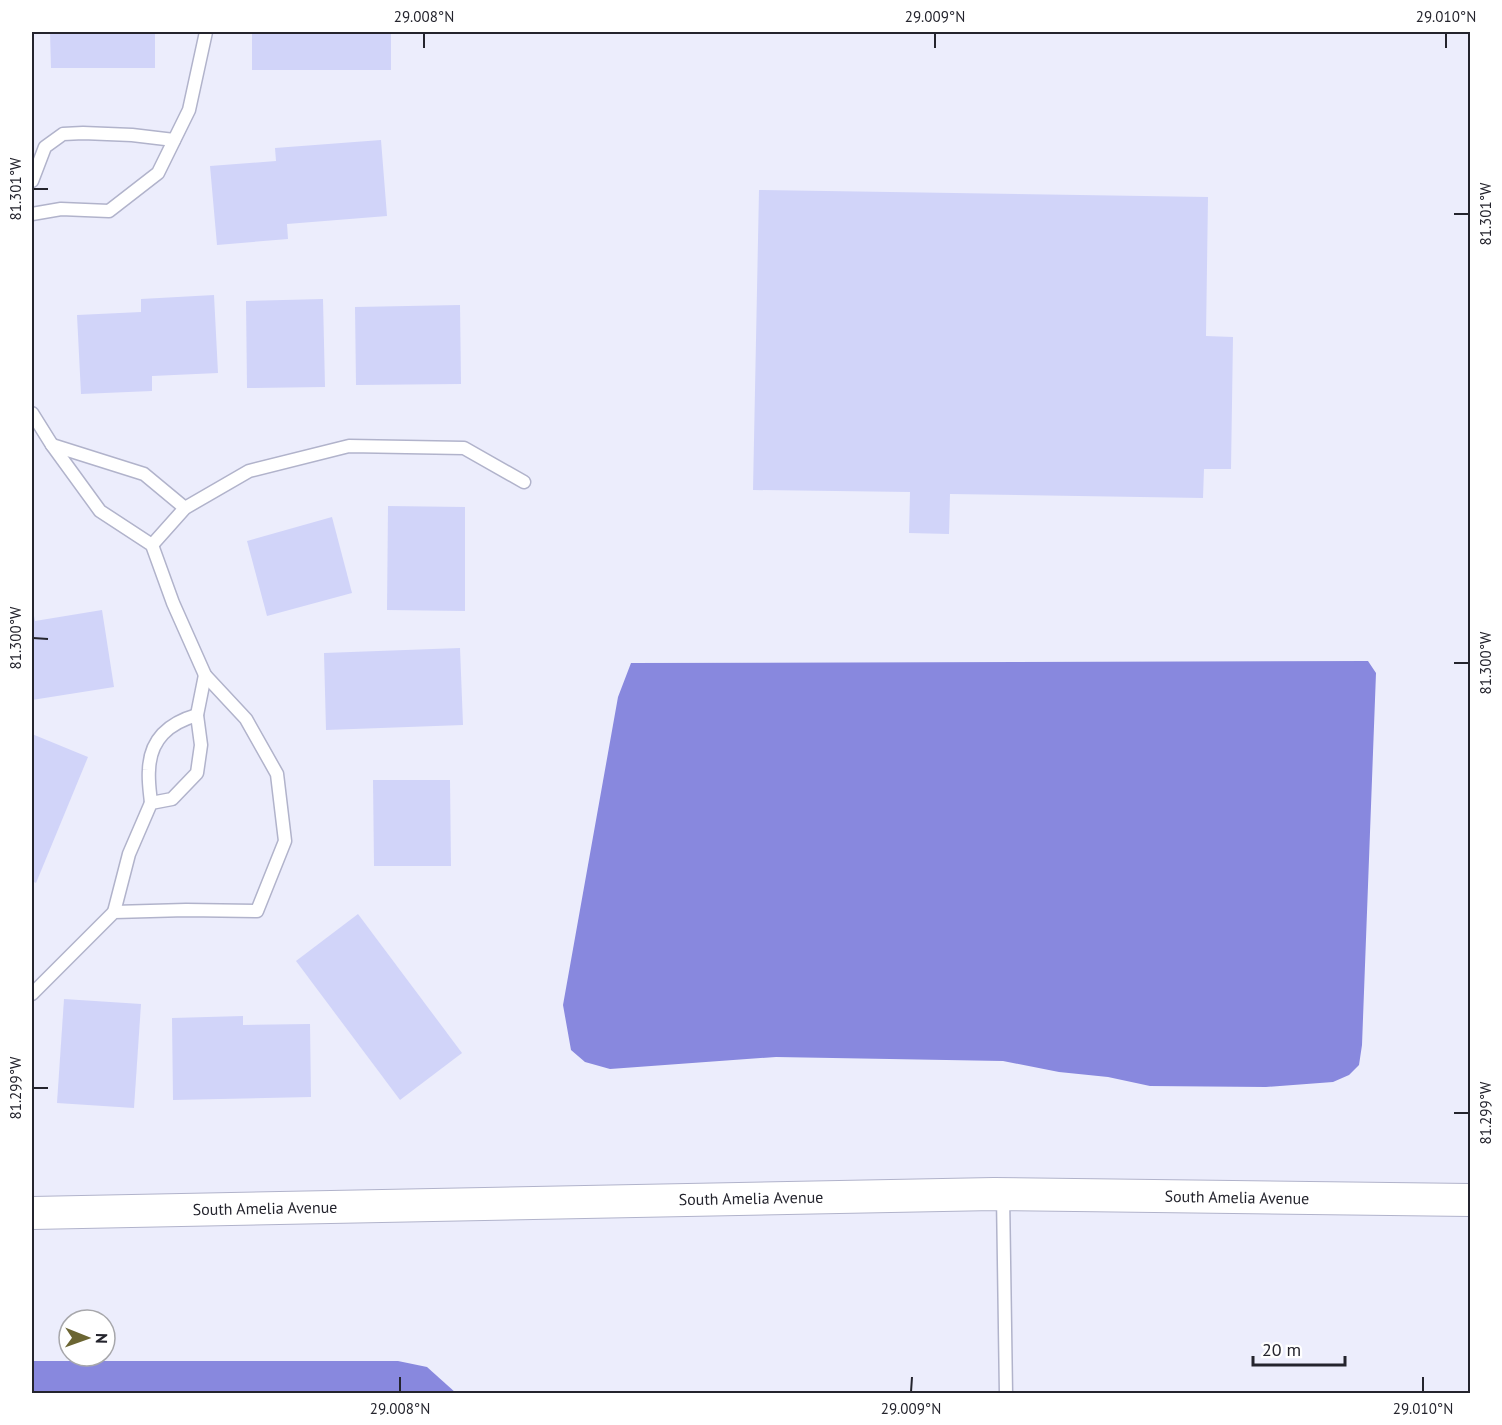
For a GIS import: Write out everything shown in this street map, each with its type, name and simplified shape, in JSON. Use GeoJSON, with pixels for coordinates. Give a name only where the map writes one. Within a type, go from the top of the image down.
{"type":"FeatureCollection","features":[{"type":"Feature","properties":{"kind":"street","name":"South Amelia Avenue"},"geometry":{"type":"LineString","coordinates":[[32,1213],[1003,1194],[1470,1200]]}},
{"type":"Feature","properties":{"kind":"lane"},"geometry":{"type":"LineString","coordinates":[[32,214],[61,209],[110,211],[158,173],[189,110],[206,32]]}},
{"type":"Feature","properties":{"kind":"lane"},"geometry":{"type":"LineString","coordinates":[[32,181],[45,147],[63,134],[132,135],[174,140]]}},
{"type":"Feature","properties":{"kind":"lane"},"geometry":{"type":"LineString","coordinates":[[32,413],[52,446],[100,511],[152,545],[173,603],[205,675],[246,719],[277,774],[285,842],[257,911],[114,912]]}},
{"type":"Feature","properties":{"kind":"lane"},"geometry":{"type":"LineString","coordinates":[[52,446],[144,474],[184,508]]}},
{"type":"Feature","properties":{"kind":"lane"},"geometry":{"type":"LineString","coordinates":[[152,545],[184,508],[249,471],[349,446],[464,448],[524,483]]}},
{"type":"Feature","properties":{"kind":"lane"},"geometry":{"type":"LineString","coordinates":[[151,803],[172,799],[197,773],[201,745],[197,715],[205,675]]}},
{"type":"Feature","properties":{"kind":"lane"},"geometry":{"type":"LineString","coordinates":[[32,994],[114,912],[129,854],[151,803],[149,770],[152,750],[158,739],[168,729],[182,719],[197,715]]}},
{"type":"Feature","properties":{"kind":"lane"},"geometry":{"type":"LineString","coordinates":[[1003,1194],[1006,1394]]}},
{"type":"Feature","properties":{"kind":"shaded area"},"geometry":{"type":"Polygon","coordinates":[[[1368,661],[1376,673],[1362,1045],[1359,1065],[1349,1075],[1333,1082],[1266,1087],[1150,1086],[1108,1077],[1059,1072],[1003,1061],[776,1057],[610,1069],[585,1062],[571,1050],[563,1005],[618,697],[631,663],[1368,661]]]}},
{"type":"Feature","properties":{"kind":"shaded area"},"geometry":{"type":"Polygon","coordinates":[[[32,1361],[57,1361],[57,1368],[117,1368],[117,1361],[398,1361],[427,1367],[456,1393],[32,1393],[32,1361]]]}},
{"type":"Feature","properties":{"kind":"building"},"geometry":{"type":"Polygon","coordinates":[[[50,32],[155,32],[155,68],[51,68],[50,32]]]}},
{"type":"Feature","properties":{"kind":"building"},"geometry":{"type":"Polygon","coordinates":[[[252,32],[391,32],[391,70],[252,70],[252,32]]]}},
{"type":"Feature","properties":{"kind":"building"},"geometry":{"type":"Polygon","coordinates":[[[381,140],[387,216],[287,224],[288,239],[217,245],[210,166],[276,161],[275,148],[381,140]]]}},
{"type":"Feature","properties":{"kind":"building"},"geometry":{"type":"Polygon","coordinates":[[[759,190],[1208,197],[1206,336],[1233,337],[1231,469],[1204,469],[1203,498],[950,494],[949,534],[909,533],[910,492],[753,490],[759,190]]]}},
{"type":"Feature","properties":{"kind":"building"},"geometry":{"type":"Polygon","coordinates":[[[214,295],[218,373],[152,376],[152,391],[81,394],[77,315],[141,312],[141,299],[214,295]]]}},
{"type":"Feature","properties":{"kind":"building"},"geometry":{"type":"Polygon","coordinates":[[[323,299],[325,387],[247,388],[246,301],[323,299]]]}},
{"type":"Feature","properties":{"kind":"building"},"geometry":{"type":"Polygon","coordinates":[[[460,305],[461,384],[356,385],[355,307],[460,305]]]}},
{"type":"Feature","properties":{"kind":"building"},"geometry":{"type":"Polygon","coordinates":[[[388,506],[465,507],[465,611],[387,610],[388,506]]]}},
{"type":"Feature","properties":{"kind":"building"},"geometry":{"type":"Polygon","coordinates":[[[332,517],[352,593],[267,616],[247,541],[332,517]]]}},
{"type":"Feature","properties":{"kind":"building"},"geometry":{"type":"Polygon","coordinates":[[[102,610],[114,687],[32,700],[32,611],[35,621],[102,610]]]}},
{"type":"Feature","properties":{"kind":"building"},"geometry":{"type":"Polygon","coordinates":[[[460,648],[463,725],[326,730],[324,653],[460,648]]]}},
{"type":"Feature","properties":{"kind":"building"},"geometry":{"type":"Polygon","coordinates":[[[32,734],[88,757],[36,883],[32,881],[32,734]]]}},
{"type":"Feature","properties":{"kind":"building"},"geometry":{"type":"Polygon","coordinates":[[[373,780],[450,780],[451,866],[374,866],[373,780]]]}},
{"type":"Feature","properties":{"kind":"building"},"geometry":{"type":"Polygon","coordinates":[[[358,914],[462,1053],[400,1100],[296,961],[358,914]]]}},
{"type":"Feature","properties":{"kind":"building"},"geometry":{"type":"Polygon","coordinates":[[[64,999],[141,1004],[134,1108],[57,1103],[64,999]]]}},
{"type":"Feature","properties":{"kind":"building"},"geometry":{"type":"Polygon","coordinates":[[[243,1016],[243,1025],[310,1024],[311,1097],[173,1100],[172,1018],[243,1016]]]}}]}
